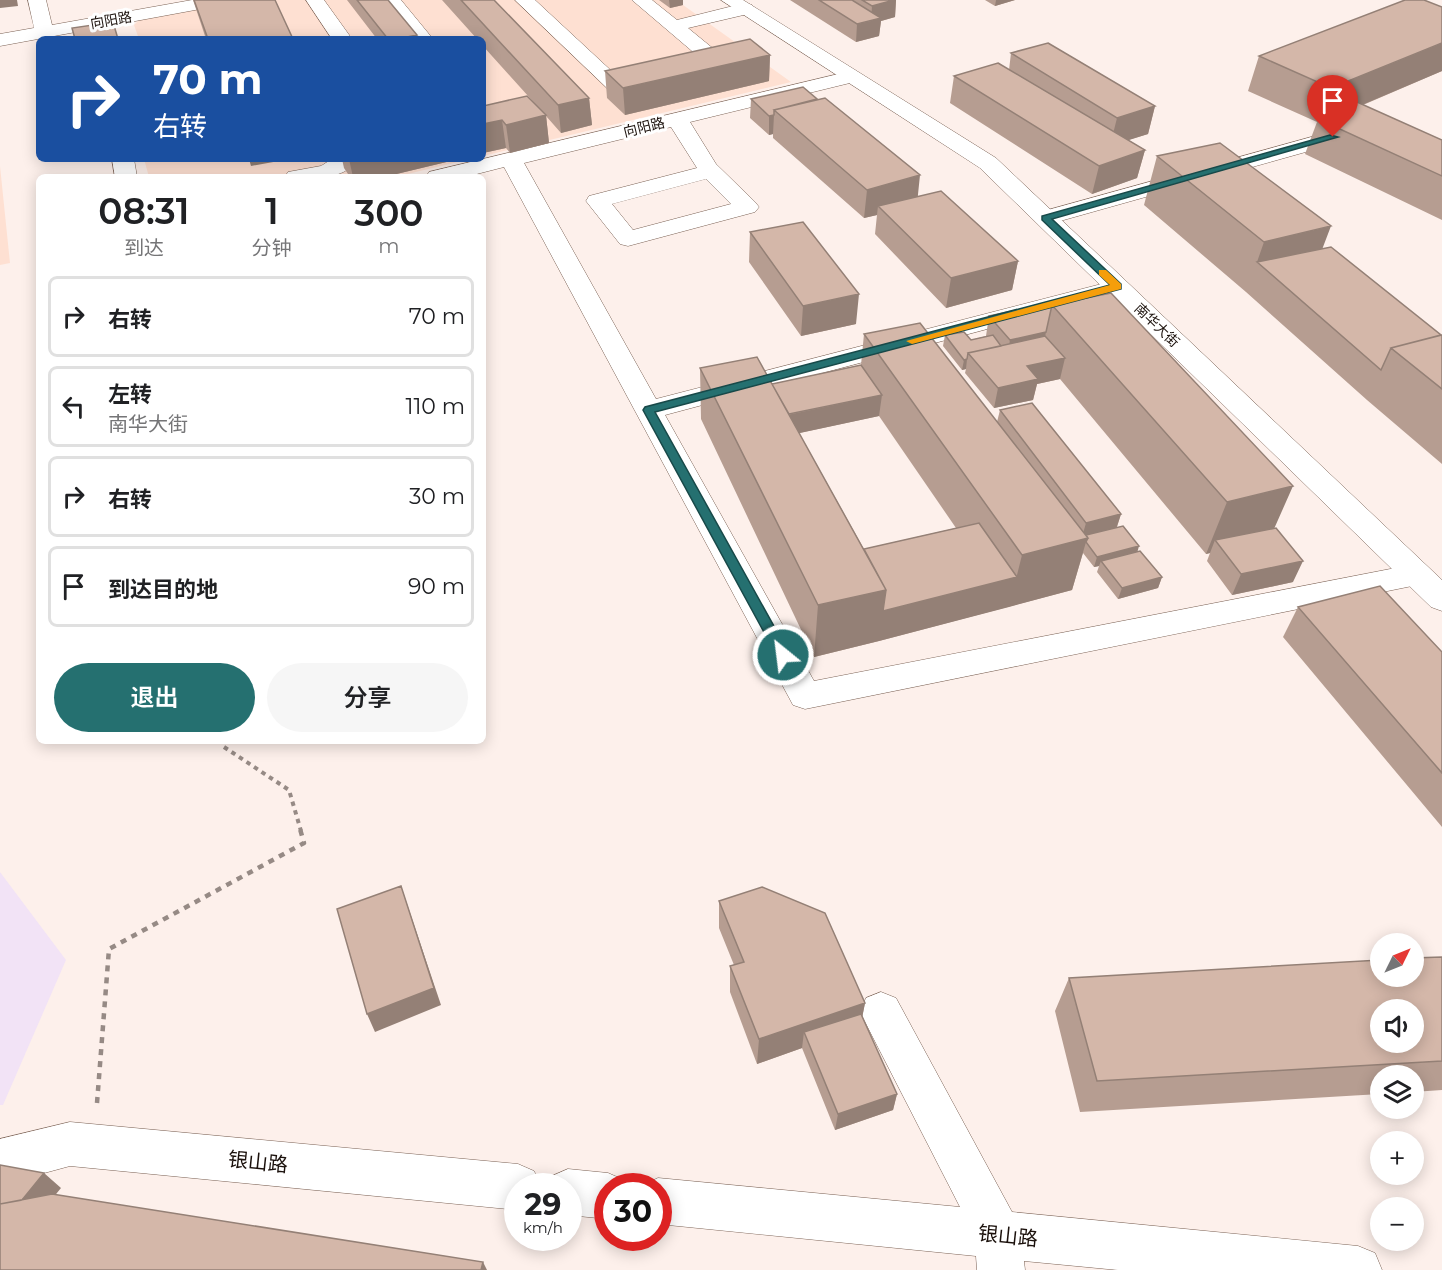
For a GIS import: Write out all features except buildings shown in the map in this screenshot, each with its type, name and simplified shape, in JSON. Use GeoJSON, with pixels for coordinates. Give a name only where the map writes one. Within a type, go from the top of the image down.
{"type":"FeatureCollection","features":[{"type":"Feature","properties":{"kind":"street"},"geometry":{"type":"LineString","coordinates":[[37,0],[44,32]]}},
{"type":"Feature","properties":{"kind":"street","name":"向阳路"},"geometry":{"type":"LineString","coordinates":[[0,40],[222,0]]}},
{"type":"Feature","properties":{"kind":"street"},"geometry":{"type":"LineString","coordinates":[[315,0],[340,36]]}},
{"type":"Feature","properties":{"kind":"street"},"geometry":{"type":"LineString","coordinates":[[391,0],[421,36]]}},
{"type":"Feature","properties":{"kind":"street"},"geometry":{"type":"LineString","coordinates":[[524,0],[614,84],[714,59],[641,0]]}},
{"type":"Feature","properties":{"kind":"street"},"geometry":{"type":"LineString","coordinates":[[667,21],[734,3]]}},
{"type":"Feature","properties":{"kind":"street","name":"南华大街"},"geometry":{"type":"LineString","coordinates":[[734,3],[988,163],[1442,599]]}},
{"type":"Feature","properties":{"kind":"street","name":"向阳路"},"geometry":{"type":"LineString","coordinates":[[449,174],[851,76]]}},
{"type":"Feature","properties":{"kind":"street"},"geometry":{"type":"LineString","coordinates":[[677,119],[711,171],[747,207],[628,239],[597,201],[711,171]]}},
{"type":"Feature","properties":{"kind":"street"},"geometry":{"type":"LineString","coordinates":[[1045,218],[1356,131]]}},
{"type":"Feature","properties":{"kind":"street"},"geometry":{"type":"LineString","coordinates":[[511,159],[805,696],[1416,575]]}},
{"type":"Feature","properties":{"kind":"street"},"geometry":{"type":"LineString","coordinates":[[312,174],[328,171],[342,162]]}},
{"type":"Feature","properties":{"kind":"street"},"geometry":{"type":"LineString","coordinates":[[649,410],[1117,287]]}},
{"type":"Feature","properties":{"kind":"street"},"geometry":{"type":"LineString","coordinates":[[880,1012],[1000,1252]]}},
{"type":"Feature","properties":{"kind":"street","name":"银山路"},"geometry":{"type":"LineString","coordinates":[[0,1162],[70,1144],[504,1186]]}},
{"type":"Feature","properties":{"kind":"street","name":"银山路"},"geometry":{"type":"LineString","coordinates":[[672,1203],[1000,1252],[1358,1270]]}},
{"type":"Feature","properties":{"kind":"path"},"geometry":{"type":"LineString","coordinates":[[94,1146],[109,950],[304,843],[290,790],[225,747]]}},
{"type":"Feature","properties":{"kind":"shaded area"},"geometry":{"type":"Polygon","coordinates":[[[243,0],[676,0],[791,82],[486,155],[486,36],[138,36],[134,25],[141,18],[243,0]]]}},
{"type":"Feature","properties":{"kind":"shaded area"},"geometry":{"type":"Polygon","coordinates":[[[145,162],[458,162],[408,174],[148,174],[145,162]]]}},
{"type":"Feature","properties":{"kind":"shaded area"},"geometry":{"type":"Polygon","coordinates":[[[0,166],[10,263],[0,265],[0,166]]]}},
{"type":"Feature","properties":{"kind":"shaded area"},"geometry":{"type":"Polygon","coordinates":[[[0,872],[66,960],[3,1105],[0,1105],[0,872]]]}},
{"type":"Feature","properties":{"kind":"slow traffic"},"geometry":{"type":"LineString","coordinates":[[912,341],[1117,287],[1102,273]]}},
{"type":"Feature","properties":{"kind":"route"},"geometry":{"type":"LineString","coordinates":[[783,655],[649,410],[1117,287],[1045,218],[1333,137]]}}]}
